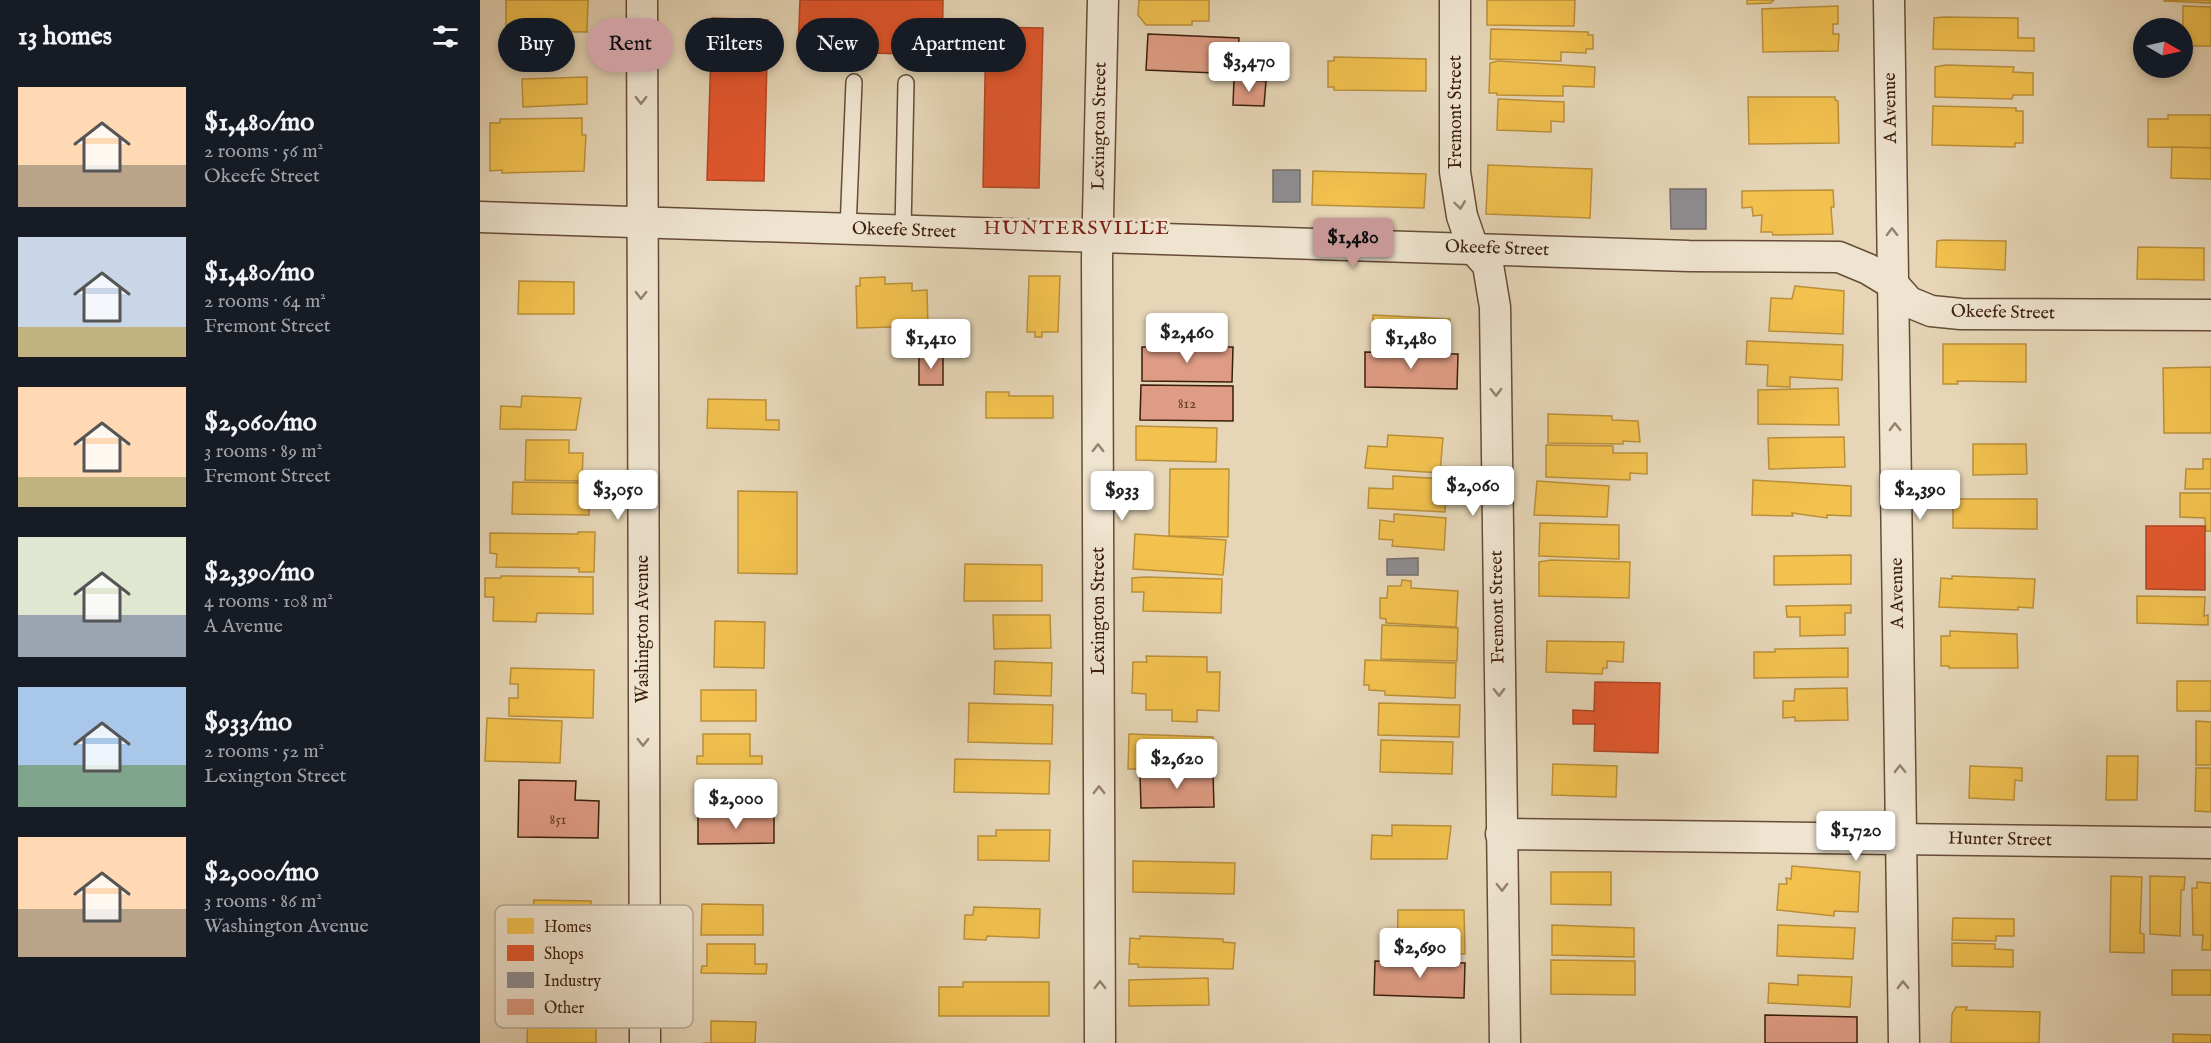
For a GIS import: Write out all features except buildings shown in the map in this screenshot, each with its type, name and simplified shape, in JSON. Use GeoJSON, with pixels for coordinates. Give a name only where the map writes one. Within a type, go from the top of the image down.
{"type":"FeatureCollection","features":[{"type":"Feature","properties":{"kind":"street","name":"Washington Avenue"},"geometry":{"type":"LineString","coordinates":[[642,0],[640,222],[644,905]]}},
{"type":"Feature","properties":{"kind":"street","name":"Lexington Street"},"geometry":{"type":"LineString","coordinates":[[1100,1043],[1098,237],[1103,0]]}},
{"type":"Feature","properties":{"kind":"street","name":"Fremont Street"},"geometry":{"type":"LineString","coordinates":[[1455,0],[1455,172],[1462,216],[1473,248],[1488,266],[1495,308],[1505,1043]]}},
{"type":"Feature","properties":{"kind":"street","name":"A Avenue"},"geometry":{"type":"LineString","coordinates":[[1889,0],[1904,1043]]}},
{"type":"Feature","properties":{"kind":"street","name":"Okeefe Street"},"geometry":{"type":"LineString","coordinates":[[480,217],[1689,256],[1839,257],[1868,269],[1893,284],[1909,302],[1931,311],[1961,314],[2211,315]]}},
{"type":"Feature","properties":{"kind":"street","name":"Hunter Street"},"geometry":{"type":"LineString","coordinates":[[1501,834],[2211,843]]}},
{"type":"Feature","properties":{"kind":"street","name":"Washington Avenue"},"geometry":{"type":"LineString","coordinates":[[645,1028],[645,1043]]}},
{"type":"Feature","properties":{"kind":"lane"},"geometry":{"type":"LineString","coordinates":[[848,229],[854,82]]}},
{"type":"Feature","properties":{"kind":"lane"},"geometry":{"type":"LineString","coordinates":[[903,231],[906,83]]}},
{"type":"Feature","properties":{"kind":"district","name":"HUNTERSVILLE"},"geometry":{"type":"Point","coordinates":[1077,228]}}]}
